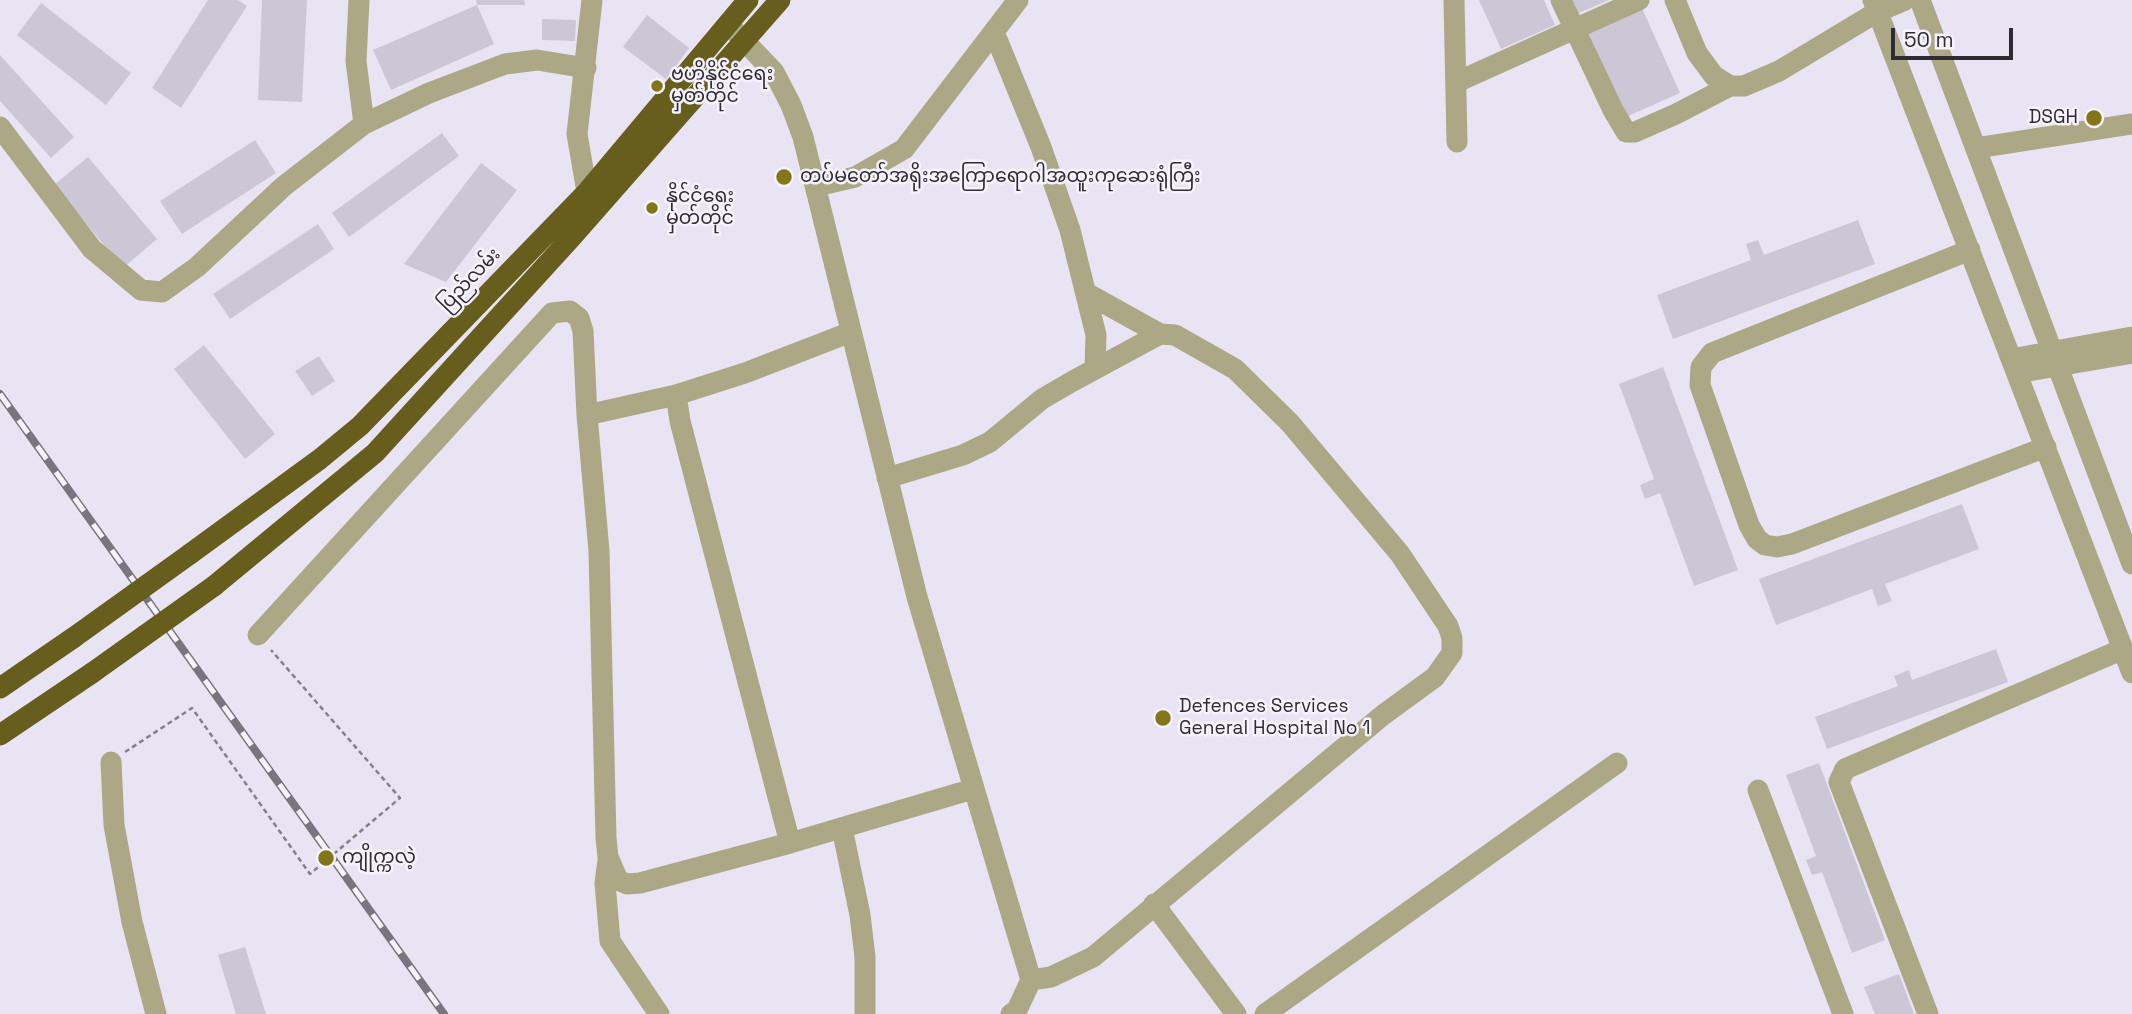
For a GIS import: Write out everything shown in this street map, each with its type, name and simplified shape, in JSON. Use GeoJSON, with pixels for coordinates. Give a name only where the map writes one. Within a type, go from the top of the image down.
{"type":"FeatureCollection","features":[{"type":"Feature","properties":{"kind":"highway","name":"ပြည်လမ်း"},"geometry":{"type":"LineString","coordinates":[[0,688],[190,554],[320,459],[360,426],[595,198],[748,0]]}},
{"type":"Feature","properties":{"kind":"highway"},"geometry":{"type":"LineString","coordinates":[[0,735],[214,586],[374,453],[595,198],[747,41],[780,0]]}},
{"type":"Feature","properties":{"kind":"street"},"geometry":{"type":"LineString","coordinates":[[359,0],[356,61],[364,124]]}},
{"type":"Feature","properties":{"kind":"street"},"geometry":{"type":"LineString","coordinates":[[592,0],[577,134],[595,198]]}},
{"type":"Feature","properties":{"kind":"street"},"geometry":{"type":"LineString","coordinates":[[817,186],[855,177],[904,149],[1018,0]]}},
{"type":"Feature","properties":{"kind":"street"},"geometry":{"type":"LineString","coordinates":[[1454,0],[1457,142]]}},
{"type":"Feature","properties":{"kind":"street"},"geometry":{"type":"LineString","coordinates":[[1561,0],[1573,30],[1626,132],[1652,124],[1730,86],[1744,86],[1779,71],[1875,6],[1905,0]]}},
{"type":"Feature","properties":{"kind":"street"},"geometry":{"type":"LineString","coordinates":[[1457,82],[1639,0]]}},
{"type":"Feature","properties":{"kind":"street"},"geometry":{"type":"LineString","coordinates":[[1675,0],[1697,53],[1714,76],[1730,86]]}},
{"type":"Feature","properties":{"kind":"street"},"geometry":{"type":"LineString","coordinates":[[1920,0],[2132,564]]}},
{"type":"Feature","properties":{"kind":"street"},"geometry":{"type":"LineString","coordinates":[[1875,6],[2132,673]]}},
{"type":"Feature","properties":{"kind":"street"},"geometry":{"type":"LineString","coordinates":[[728,24],[774,72],[792,105],[817,186],[887,478],[934,657],[1031,980],[1017,1010],[1011,1014]]}},
{"type":"Feature","properties":{"kind":"street"},"geometry":{"type":"LineString","coordinates":[[994,32],[1041,147],[1070,230],[1088,293],[1096,335],[1095,369]]}},
{"type":"Feature","properties":{"kind":"street"},"geometry":{"type":"LineString","coordinates":[[0,127],[93,249],[141,290],[162,292],[197,267],[284,186],[364,124],[429,93],[505,64],[537,60],[586,68]]}},
{"type":"Feature","properties":{"kind":"street"},"geometry":{"type":"LineString","coordinates":[[1976,148],[2132,124]]}},
{"type":"Feature","properties":{"kind":"street"},"geometry":{"type":"LineString","coordinates":[[1970,250],[1712,354],[1701,367],[1700,385],[1749,525],[1757,539],[1765,545],[1777,548],[1793,544],[2046,447]]}},
{"type":"Feature","properties":{"kind":"street"},"geometry":{"type":"LineString","coordinates":[[1031,980],[1051,977],[1093,957],[1383,715],[1435,677],[1452,653],[1452,638],[1400,554],[1290,423],[1235,369],[1175,335],[1160,334],[1088,293]]}},
{"type":"Feature","properties":{"kind":"street"},"geometry":{"type":"LineString","coordinates":[[258,635],[552,313],[570,311],[579,318],[583,331],[587,415],[599,551],[608,857],[605,883],[610,941],[659,1014]]}},
{"type":"Feature","properties":{"kind":"street"},"geometry":{"type":"LineString","coordinates":[[587,415],[677,395],[745,373],[851,332]]}},
{"type":"Feature","properties":{"kind":"street"},"geometry":{"type":"LineString","coordinates":[[887,478],[963,455],[990,442],[1042,399],[1160,334]]}},
{"type":"Feature","properties":{"kind":"street"},"geometry":{"type":"LineString","coordinates":[[2014,366],[2132,337]]}},
{"type":"Feature","properties":{"kind":"street"},"geometry":{"type":"LineString","coordinates":[[2055,357],[2132,353]]}},
{"type":"Feature","properties":{"kind":"street"},"geometry":{"type":"LineString","coordinates":[[677,395],[680,421],[790,844]]}},
{"type":"Feature","properties":{"kind":"street"},"geometry":{"type":"LineString","coordinates":[[2086,553],[2122,539]]}},
{"type":"Feature","properties":{"kind":"street"},"geometry":{"type":"LineString","coordinates":[[1928,1014],[1839,782],[1844,769],[2123,649]]}},
{"type":"Feature","properties":{"kind":"street"},"geometry":{"type":"LineString","coordinates":[[110,762],[114,825],[132,922],[156,1014]]}},
{"type":"Feature","properties":{"kind":"street"},"geometry":{"type":"LineString","coordinates":[[1265,1014],[1617,764]]}},
{"type":"Feature","properties":{"kind":"street"},"geometry":{"type":"LineString","coordinates":[[608,857],[618,880],[627,884],[790,844],[973,789]]}},
{"type":"Feature","properties":{"kind":"street"},"geometry":{"type":"LineString","coordinates":[[1758,790],[1843,1014]]}},
{"type":"Feature","properties":{"kind":"street"},"geometry":{"type":"LineString","coordinates":[[842,828],[860,915],[865,957],[865,1014]]}},
{"type":"Feature","properties":{"kind":"street"},"geometry":{"type":"LineString","coordinates":[[1154,904],[1236,1014]]}},
{"type":"Feature","properties":{"kind":"path"},"geometry":{"type":"LineString","coordinates":[[110,762],[192,708],[310,874],[400,798],[258,635]]}},
{"type":"Feature","properties":{"kind":"building"},"geometry":{"type":"Polygon","coordinates":[[[208,0],[238,0],[247,6],[181,108],[152,88],[208,0]]]}},
{"type":"Feature","properties":{"kind":"building"},"geometry":{"type":"Polygon","coordinates":[[[262,0],[307,0],[302,102],[258,100],[262,0]]]}},
{"type":"Feature","properties":{"kind":"building"},"geometry":{"type":"Polygon","coordinates":[[[476,0],[524,0],[525,5],[477,5],[476,0]]]}},
{"type":"Feature","properties":{"kind":"building"},"geometry":{"type":"Polygon","coordinates":[[[1479,0],[1544,0],[1555,25],[1501,49],[1479,0]]]}},
{"type":"Feature","properties":{"kind":"building"},"geometry":{"type":"Polygon","coordinates":[[[1573,0],[1609,0],[1579,13],[1573,0]]]}},
{"type":"Feature","properties":{"kind":"building"},"geometry":{"type":"Polygon","coordinates":[[[41,3],[131,73],[106,105],[17,35],[41,3]]]}},
{"type":"Feature","properties":{"kind":"building"},"geometry":{"type":"Polygon","coordinates":[[[477,5],[494,44],[391,90],[373,50],[477,5]]]}},
{"type":"Feature","properties":{"kind":"building"},"geometry":{"type":"Polygon","coordinates":[[[1641,6],[1680,93],[1626,117],[1587,30],[1641,6]]]}},
{"type":"Feature","properties":{"kind":"building"},"geometry":{"type":"Polygon","coordinates":[[[647,15],[689,48],[666,79],[623,47],[647,15]]]}},
{"type":"Feature","properties":{"kind":"building"},"geometry":{"type":"Polygon","coordinates":[[[542,19],[576,20],[575,41],[542,40],[542,19]]]}},
{"type":"Feature","properties":{"kind":"building"},"geometry":{"type":"Polygon","coordinates":[[[0,55],[74,137],[51,158],[0,101],[0,55]]]}},
{"type":"Feature","properties":{"kind":"building"},"geometry":{"type":"Polygon","coordinates":[[[442,133],[459,156],[349,237],[332,213],[442,133]]]}},
{"type":"Feature","properties":{"kind":"building"},"geometry":{"type":"Polygon","coordinates":[[[255,140],[276,173],[182,234],[160,201],[255,140]]]}},
{"type":"Feature","properties":{"kind":"building"},"geometry":{"type":"Polygon","coordinates":[[[88,157],[157,239],[123,268],[54,185],[88,157]]]}},
{"type":"Feature","properties":{"kind":"building"},"geometry":{"type":"Polygon","coordinates":[[[481,163],[517,190],[446,282],[404,264],[481,163]]]}},
{"type":"Feature","properties":{"kind":"building"},"geometry":{"type":"Polygon","coordinates":[[[1858,220],[1875,264],[1673,339],[1657,295],[1751,260],[1746,244],[1758,240],[1764,255],[1858,220]]]}},
{"type":"Feature","properties":{"kind":"building"},"geometry":{"type":"Polygon","coordinates":[[[318,224],[334,249],[230,319],[213,294],[318,224]]]}},
{"type":"Feature","properties":{"kind":"building"},"geometry":{"type":"Polygon","coordinates":[[[204,345],[275,434],[245,459],[174,369],[204,345]]]}},
{"type":"Feature","properties":{"kind":"building"},"geometry":{"type":"Polygon","coordinates":[[[319,356],[335,381],[312,396],[295,371],[319,356]]]}},
{"type":"Feature","properties":{"kind":"building"},"geometry":{"type":"Polygon","coordinates":[[[1663,367],[1738,570],[1694,586],[1660,493],[1645,499],[1640,485],[1654,479],[1619,384],[1663,367]]]}},
{"type":"Feature","properties":{"kind":"building"},"geometry":{"type":"Polygon","coordinates":[[[1962,504],[1979,549],[1885,584],[1892,601],[1878,606],[1872,589],[1776,625],[1759,579],[1962,504]]]}},
{"type":"Feature","properties":{"kind":"building"},"geometry":{"type":"Polygon","coordinates":[[[1996,649],[2008,682],[1827,749],[1815,717],[1898,686],[1894,676],[1909,670],[1912,680],[1996,649]]]}},
{"type":"Feature","properties":{"kind":"building"},"geometry":{"type":"Polygon","coordinates":[[[1819,763],[1885,940],[1852,953],[1822,872],[1812,875],[1806,860],[1816,856],[1786,775],[1819,763]]]}},
{"type":"Feature","properties":{"kind":"building"},"geometry":{"type":"Polygon","coordinates":[[[245,947],[266,1014],[236,1014],[218,955],[245,947]]]}},
{"type":"Feature","properties":{"kind":"building"},"geometry":{"type":"Polygon","coordinates":[[[1899,974],[1914,1014],[1875,1014],[1864,987],[1899,974]]]}},
{"type":"Feature","properties":{"kind":"railway"},"geometry":{"type":"LineString","coordinates":[[0,394],[444,1014]]}},
{"type":"Feature","properties":{"kind":"place","name":"ဗဟိုနိုင်ငံရေး မှတ်တိုင်"},"geometry":{"type":"Point","coordinates":[657,86]}},
{"type":"Feature","properties":{"kind":"place","name":"DSGH"},"geometry":{"type":"Point","coordinates":[2094,118]}},
{"type":"Feature","properties":{"kind":"place","name":"တပ်မတော်အရိုးအကြောရောဂါအထူးကုဆေးရုံကြီး"},"geometry":{"type":"Point","coordinates":[784,177]}},
{"type":"Feature","properties":{"kind":"place","name":"နိုင်ငံရေး မှတ်တိုင်"},"geometry":{"type":"Point","coordinates":[652,208]}},
{"type":"Feature","properties":{"kind":"place","name":"Defences Services General Hospital No 1"},"geometry":{"type":"Point","coordinates":[1163,718]}},
{"type":"Feature","properties":{"kind":"place","name":"ကျိုက္ကလဲ့"},"geometry":{"type":"Point","coordinates":[326,858]}}]}
